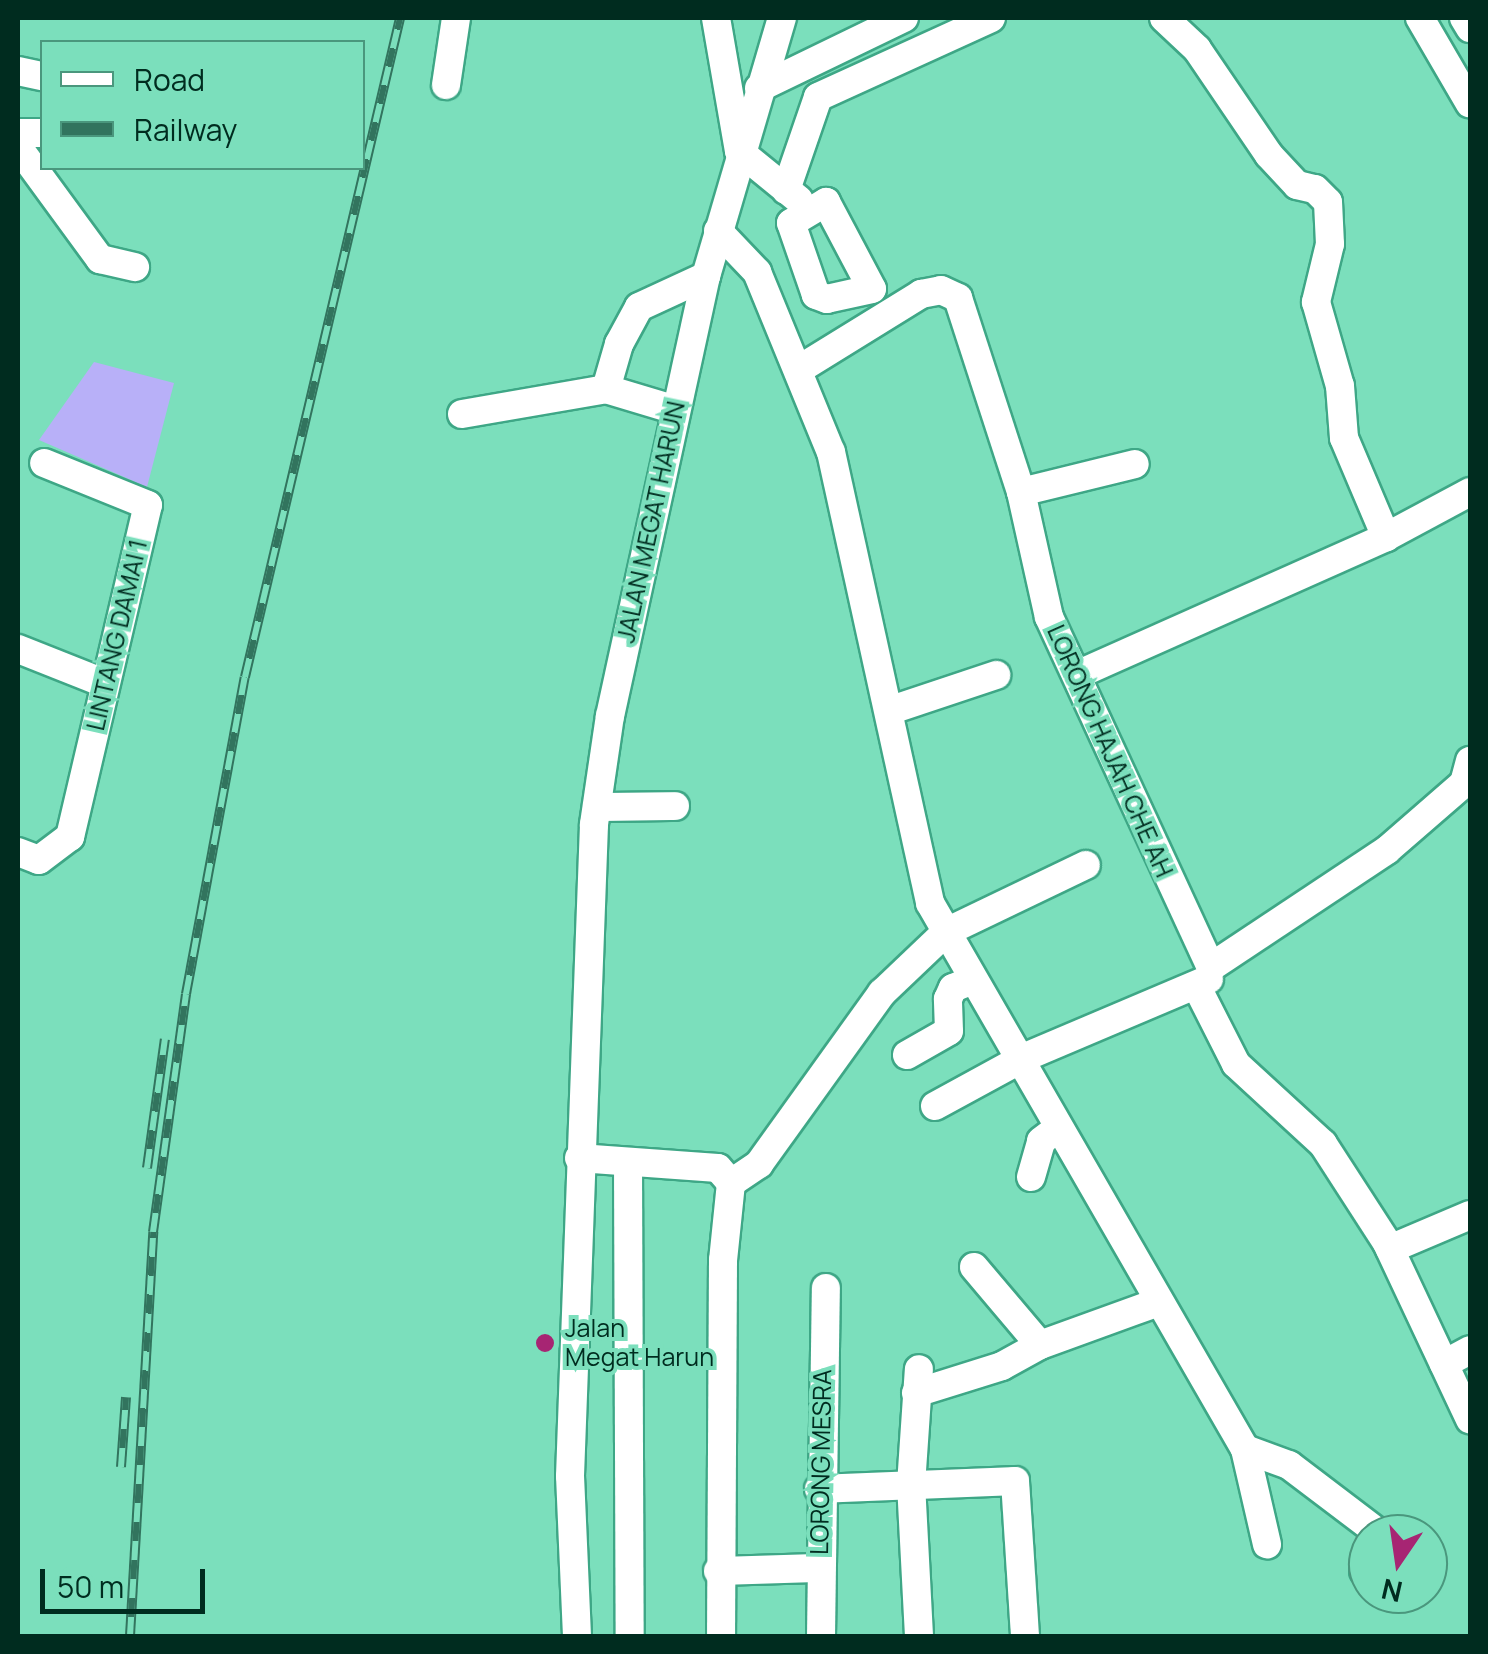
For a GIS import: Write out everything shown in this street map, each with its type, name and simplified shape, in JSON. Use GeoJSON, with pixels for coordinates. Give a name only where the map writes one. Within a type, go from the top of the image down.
{"type":"FeatureCollection","features":[{"type":"Feature","properties":{"kind":"street"},"geometry":{"type":"LineString","coordinates":[[446,85],[456,18]]}},
{"type":"Feature","properties":{"kind":"street"},"geometry":{"type":"LineString","coordinates":[[716,18],[739,150],[812,210]]}},
{"type":"Feature","properties":{"kind":"street","name":"JALAN MEGAT HARUN"},"geometry":{"type":"LineString","coordinates":[[577,1636],[570,1476],[579,1158],[596,807],[706,276],[739,150],[782,18]]}},
{"type":"Feature","properties":{"kind":"street"},"geometry":{"type":"LineString","coordinates":[[759,88],[904,18]]}},
{"type":"Feature","properties":{"kind":"street"},"geometry":{"type":"LineString","coordinates":[[786,190],[818,98],[991,18]]}},
{"type":"Feature","properties":{"kind":"street"},"geometry":{"type":"LineString","coordinates":[[1164,18],[1197,48],[1269,156],[1297,184],[1315,189],[1328,202],[1330,244],[1316,302],[1340,386],[1344,438],[1386,538]]}},
{"type":"Feature","properties":{"kind":"street"},"geometry":{"type":"LineString","coordinates":[[1420,18],[1470,104]]}},
{"type":"Feature","properties":{"kind":"street"},"geometry":{"type":"LineString","coordinates":[[1464,18],[1470,28]]}},
{"type":"Feature","properties":{"kind":"street"},"geometry":{"type":"LineString","coordinates":[[18,147],[100,259],[135,267]]}},
{"type":"Feature","properties":{"kind":"street"},"geometry":{"type":"LineString","coordinates":[[718,231],[757,272],[832,452],[930,904],[1023,1058],[1057,1129],[1245,1449],[1267,1544]]}},
{"type":"Feature","properties":{"kind":"street"},"geometry":{"type":"LineString","coordinates":[[606,390],[618,344],[639,307],[706,276]]}},
{"type":"Feature","properties":{"kind":"street","name":"LORONG HAJAH CHE AH"},"geometry":{"type":"LineString","coordinates":[[798,370],[921,294],[940,290],[958,298],[1021,492],[1049,617],[1080,674],[1236,1064],[1323,1144],[1390,1249],[1470,1419]]}},
{"type":"Feature","properties":{"kind":"street"},"geometry":{"type":"LineString","coordinates":[[462,414],[606,390],[676,410]]}},
{"type":"Feature","properties":{"kind":"street","name":"LINTANG DAMAI 1"},"geometry":{"type":"LineString","coordinates":[[28,856],[70,837],[148,505],[44,463]]}},
{"type":"Feature","properties":{"kind":"street"},"geometry":{"type":"LineString","coordinates":[[1021,492],[1134,464]]}},
{"type":"Feature","properties":{"kind":"street"},"geometry":{"type":"LineString","coordinates":[[1080,674],[1386,538],[1470,492]]}},
{"type":"Feature","properties":{"kind":"street"},"geometry":{"type":"LineString","coordinates":[[18,649],[104,683]]}},
{"type":"Feature","properties":{"kind":"street"},"geometry":{"type":"LineString","coordinates":[[891,710],[996,675]]}},
{"type":"Feature","properties":{"kind":"street"},"geometry":{"type":"LineString","coordinates":[[935,1106],[1023,1058],[1204,978],[1387,850],[1464,783],[1470,761]]}},
{"type":"Feature","properties":{"kind":"street"},"geometry":{"type":"LineString","coordinates":[[596,807],[675,806]]}},
{"type":"Feature","properties":{"kind":"street"},"geometry":{"type":"LineString","coordinates":[[731,1183],[759,1164],[882,994],[946,932],[1086,865]]}},
{"type":"Feature","properties":{"kind":"street"},"geometry":{"type":"LineString","coordinates":[[908,1056],[949,1031],[948,998],[953,988],[973,980]]}},
{"type":"Feature","properties":{"kind":"street"},"geometry":{"type":"LineString","coordinates":[[1031,1178],[1041,1141],[1057,1129]]}},
{"type":"Feature","properties":{"kind":"street"},"geometry":{"type":"LineString","coordinates":[[579,1158],[718,1168],[731,1183],[718,1571],[720,1636]]}},
{"type":"Feature","properties":{"kind":"street"},"geometry":{"type":"LineString","coordinates":[[628,1163],[630,1636]]}},
{"type":"Feature","properties":{"kind":"street"},"geometry":{"type":"LineString","coordinates":[[1390,1249],[1470,1215]]}},
{"type":"Feature","properties":{"kind":"street"},"geometry":{"type":"LineString","coordinates":[[974,1266],[1040,1345]]}},
{"type":"Feature","properties":{"kind":"street","name":"LORONG MESRA"},"geometry":{"type":"LineString","coordinates":[[821,1636],[819,1489],[826,1288]]}},
{"type":"Feature","properties":{"kind":"street"},"geometry":{"type":"LineString","coordinates":[[919,1636],[911,1485],[917,1381],[1002,1366],[1040,1345],[1158,1302]]}},
{"type":"Feature","properties":{"kind":"street"},"geometry":{"type":"LineString","coordinates":[[1444,1364],[1470,1350]]}},
{"type":"Feature","properties":{"kind":"street"},"geometry":{"type":"LineString","coordinates":[[1245,1449],[1289,1465],[1354,1514]]}},
{"type":"Feature","properties":{"kind":"street"},"geometry":{"type":"LineString","coordinates":[[819,1489],[1015,1481],[1025,1636]]}},
{"type":"Feature","properties":{"kind":"street"},"geometry":{"type":"LineString","coordinates":[[718,1571],[818,1568]]}},
{"type":"Feature","properties":{"kind":"shaded area"},"geometry":{"type":"Polygon","coordinates":[[[94,362],[174,383],[147,487],[39,440],[94,362]]]}},
{"type":"Feature","properties":{"kind":"railway"},"geometry":{"type":"LineString","coordinates":[[365,167],[400,18]]}},
{"type":"Feature","properties":{"kind":"railway"},"geometry":{"type":"LineString","coordinates":[[130,1636],[153,1232],[186,994],[245,677],[364,170]]}},
{"type":"Feature","properties":{"kind":"railway"},"geometry":{"type":"LineString","coordinates":[[147,1168],[165,1039]]}},
{"type":"Feature","properties":{"kind":"railway"},"geometry":{"type":"LineString","coordinates":[[121,1467],[126,1397]]}},
{"type":"Feature","properties":{"kind":"place","name":"Jalan Megat Harun"},"geometry":{"type":"Point","coordinates":[545,1343]}}]}
